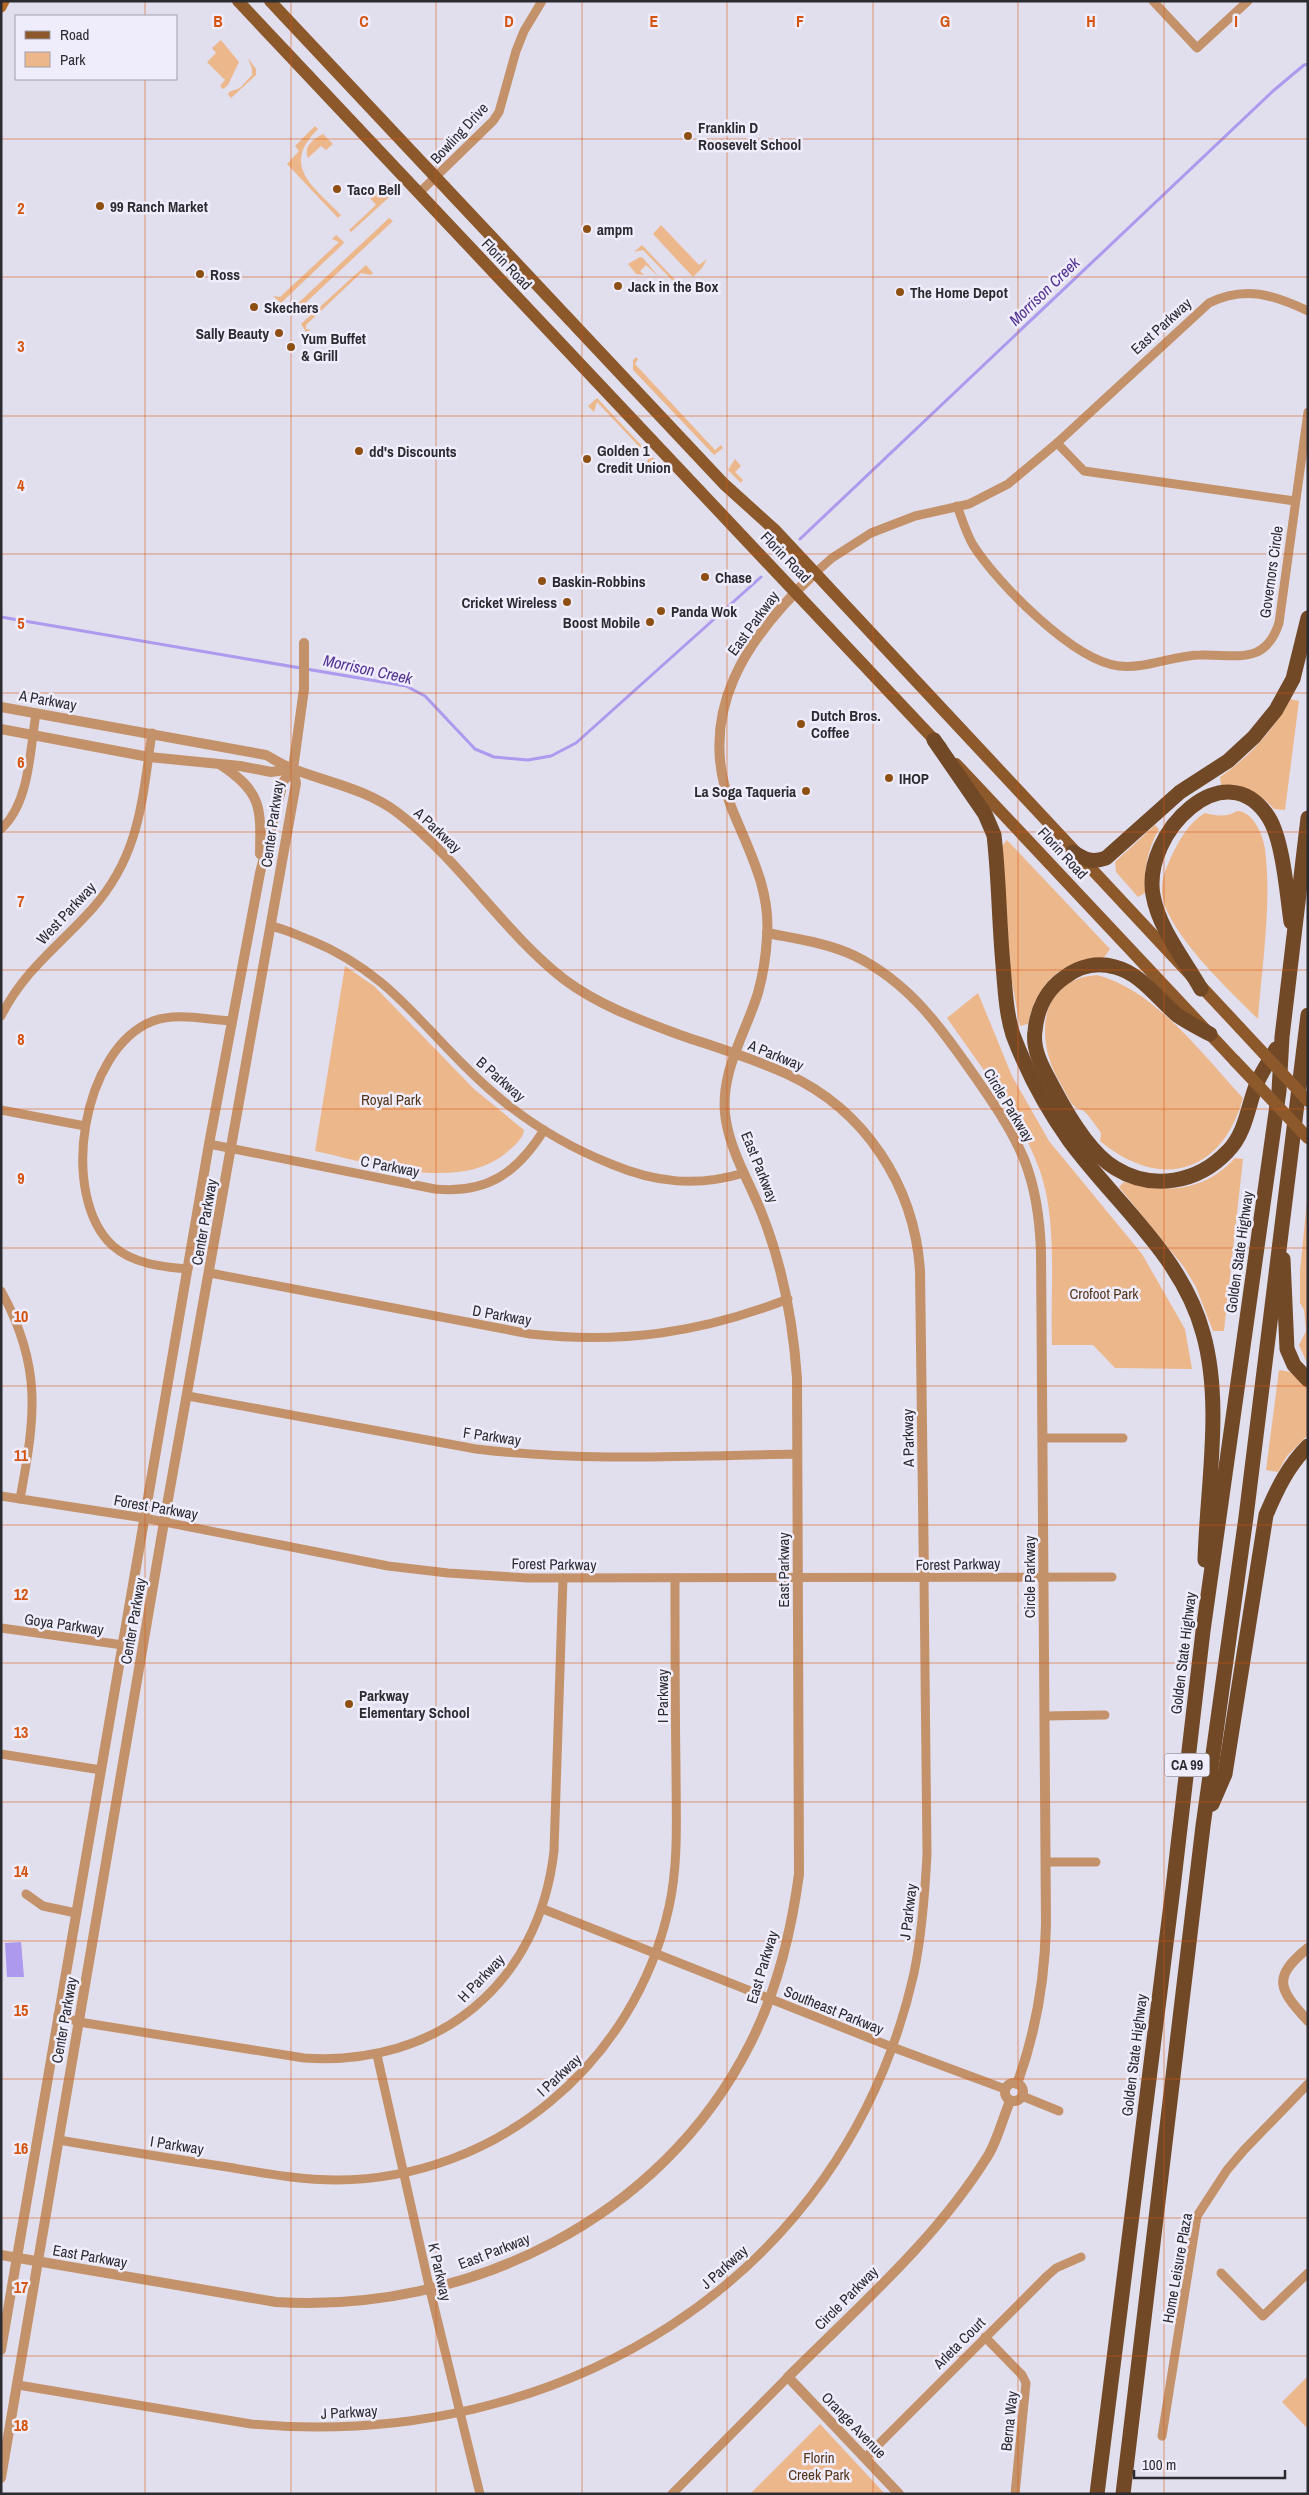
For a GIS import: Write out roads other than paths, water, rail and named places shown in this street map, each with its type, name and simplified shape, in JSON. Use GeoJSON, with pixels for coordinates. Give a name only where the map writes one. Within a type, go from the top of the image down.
{"type":"FeatureCollection","features":[{"type":"Feature","properties":{"kind":"highway"},"geometry":{"type":"LineString","coordinates":[[1073,852],[1085,860],[1096,862],[1106,858],[1180,792],[1228,761],[1254,737],[1276,710],[1294,680],[1308,618]]}},
{"type":"Feature","properties":{"kind":"highway"},"geometry":{"type":"LineString","coordinates":[[934,740],[985,814],[994,835],[1005,995],[1013,1034],[1030,1074],[1069,1140],[1163,1254],[1182,1283],[1203,1330],[1213,1379],[1214,1407],[1206,1506],[1203,1631]]}},
{"type":"Feature","properties":{"kind":"highway"},"geometry":{"type":"LineString","coordinates":[[1201,989],[1159,918],[1152,884],[1153,867],[1170,827],[1181,814],[1205,798],[1236,794],[1250,799],[1269,818],[1277,836],[1294,942]]}},
{"type":"Feature","properties":{"kind":"highway","name":"Golden State Highway"},"geometry":{"type":"LineString","coordinates":[[1097,2494],[1173,1888],[1203,1631],[1278,1098],[1282,1037],[1308,818]]}},
{"type":"Feature","properties":{"kind":"highway"},"geometry":{"type":"LineString","coordinates":[[1210,1034],[1179,1016],[1127,972],[1115,967],[1099,965],[1072,971],[1052,986],[1040,1008],[1034,1032],[1038,1057],[1062,1106],[1095,1150],[1114,1167],[1137,1178],[1162,1182],[1187,1178],[1210,1167],[1229,1150],[1242,1128],[1258,1082],[1282,1037]]}},
{"type":"Feature","properties":{"kind":"highway","name":"CA 99"},"geometry":{"type":"LineString","coordinates":[[1122,2494],[1204,1826],[1246,1517],[1281,1220],[1308,1016]]}},
{"type":"Feature","properties":{"kind":"highway"},"geometry":{"type":"LineString","coordinates":[[1290,1149],[1308,1107]]}},
{"type":"Feature","properties":{"kind":"highway"},"geometry":{"type":"LineString","coordinates":[[1281,1220],[1287,1349],[1294,1365],[1308,1380]]}},
{"type":"Feature","properties":{"kind":"highway"},"geometry":{"type":"LineString","coordinates":[[1204,1826],[1224,1774],[1266,1515],[1279,1484],[1297,1456],[1308,1446]]}},
{"type":"Feature","properties":{"kind":"main road"},"geometry":{"type":"LineString","coordinates":[[1,7],[4,1]]}},
{"type":"Feature","properties":{"kind":"main road","name":"Florin Road"},"geometry":{"type":"LineString","coordinates":[[238,1],[418,194],[796,591],[1308,1138]]}},
{"type":"Feature","properties":{"kind":"main road","name":"Florin Road"},"geometry":{"type":"LineString","coordinates":[[270,1],[718,478],[776,531],[1073,852],[1308,1101]]}},
{"type":"Feature","properties":{"kind":"street","name":"Bowling Drive"},"geometry":{"type":"LineString","coordinates":[[418,194],[493,121],[499,112],[516,51],[524,31],[542,1]]}},
{"type":"Feature","properties":{"kind":"street"},"geometry":{"type":"LineString","coordinates":[[1153,1],[1197,48],[1248,1]]}},
{"type":"Feature","properties":{"kind":"street","name":"East Parkway"},"geometry":{"type":"LineString","coordinates":[[1,2255],[276,2302],[308,2304],[382,2298],[430,2290],[487,2273],[547,2247],[590,2222],[641,2183],[685,2139],[720,2095],[749,2046],[770,1999],[788,1939],[799,1874],[795,1346],[788,1299],[773,1242],[736,1156],[726,1120],[726,1092],[734,1054],[757,993],[765,957],[767,933],[767,913],[757,867],[732,809],[725,783],[720,745],[721,724],[729,687],[743,658],[775,613],[815,573],[851,545],[871,533],[915,516],[957,506],[989,495],[1008,484],[1057,443],[1210,303],[1230,295],[1257,293],[1273,296],[1308,312]]}},
{"type":"Feature","properties":{"kind":"street","name":"Governors Circle"},"geometry":{"type":"LineString","coordinates":[[957,506],[967,532],[978,552],[1011,590],[1060,638],[1078,651],[1108,665],[1135,667],[1198,654],[1241,656],[1259,653],[1275,634],[1279,623],[1308,412]]}},
{"type":"Feature","properties":{"kind":"street"},"geometry":{"type":"LineString","coordinates":[[1057,443],[1084,471],[1295,501]]}},
{"type":"Feature","properties":{"kind":"street","name":"Center Parkway"},"geometry":{"type":"LineString","coordinates":[[1,2478],[164,1522],[233,1149],[296,783],[293,769],[304,689],[304,643]]}},
{"type":"Feature","properties":{"kind":"street","name":"A Parkway"},"geometry":{"type":"LineString","coordinates":[[1,707],[266,755],[293,769],[355,789],[378,800],[397,813],[437,847],[524,943],[566,980],[614,1010],[788,1074],[809,1085],[838,1106],[855,1122],[880,1152],[906,1201],[916,1235],[920,1270],[924,1578]]}},
{"type":"Feature","properties":{"kind":"street"},"geometry":{"type":"LineString","coordinates":[[1,829],[11,819],[21,800],[36,713]]}},
{"type":"Feature","properties":{"kind":"street","name":"A Parkway"},"geometry":{"type":"LineString","coordinates":[[1,730],[149,757],[271,772],[293,769]]}},
{"type":"Feature","properties":{"kind":"street","name":"West Parkway"},"geometry":{"type":"LineString","coordinates":[[1,1016],[31,971],[102,897],[129,852],[137,826],[152,733]]}},
{"type":"Feature","properties":{"kind":"street"},"geometry":{"type":"LineString","coordinates":[[221,765],[239,777],[257,802],[261,817],[260,873]]}},
{"type":"Feature","properties":{"kind":"street","name":"Center Parkway"},"geometry":{"type":"LineString","coordinates":[[1,2350],[209,1144],[260,873],[283,782],[293,769]]}},
{"type":"Feature","properties":{"kind":"street","name":"B Parkway"},"geometry":{"type":"LineString","coordinates":[[271,926],[283,928],[330,948],[372,974],[392,990],[488,1089],[544,1130],[593,1157],[659,1180],[698,1183],[744,1173]]}},
{"type":"Feature","properties":{"kind":"street","name":"Circle Parkway"},"geometry":{"type":"LineString","coordinates":[[767,933],[830,946],[855,956],[900,985],[928,1012],[943,1030],[1012,1133],[1024,1160],[1040,1223],[1046,1949],[1041,1997],[1027,2057],[1017,2084]]}},
{"type":"Feature","properties":{"kind":"street"},"geometry":{"type":"LineString","coordinates":[[188,1270],[133,1259],[106,1238],[94,1218],[85,1188],[82,1164],[85,1126],[94,1092],[104,1070],[125,1041],[142,1026],[164,1018],[175,1017],[232,1021]]}},
{"type":"Feature","properties":{"kind":"street"},"geometry":{"type":"LineString","coordinates":[[1,1110],[85,1126]]}},
{"type":"Feature","properties":{"kind":"street","name":"C Parkway"},"geometry":{"type":"LineString","coordinates":[[209,1144],[435,1188],[459,1190],[483,1185],[505,1175],[523,1159],[544,1130]]}},
{"type":"Feature","properties":{"kind":"street","name":"D Parkway"},"geometry":{"type":"LineString","coordinates":[[210,1273],[530,1334],[563,1338],[613,1338],[664,1334],[729,1320],[788,1299]]}},
{"type":"Feature","properties":{"kind":"street"},"geometry":{"type":"LineString","coordinates":[[1,1291],[23,1336],[29,1357],[32,1385],[33,1426],[20,1499]]}},
{"type":"Feature","properties":{"kind":"street","name":"F Parkway"},"geometry":{"type":"LineString","coordinates":[[188,1396],[476,1449],[519,1454],[590,1458],[797,1454]]}},
{"type":"Feature","properties":{"kind":"street"},"geometry":{"type":"LineString","coordinates":[[1043,1438],[1123,1438]]}},
{"type":"Feature","properties":{"kind":"street","name":"Forest Parkway"},"geometry":{"type":"LineString","coordinates":[[1,1496],[144,1518],[388,1566],[448,1573],[563,1578],[1112,1577]]}},
{"type":"Feature","properties":{"kind":"street","name":"H Parkway"},"geometry":{"type":"LineString","coordinates":[[58,2015],[79,2022],[304,2058],[351,2058],[401,2048],[437,2033],[481,2002],[512,1967],[525,1947],[543,1909],[552,1874],[563,1578]]}},
{"type":"Feature","properties":{"kind":"street","name":"I Parkway"},"geometry":{"type":"LineString","coordinates":[[59,2140],[313,2180],[360,2179],[405,2173],[453,2159],[497,2139],[537,2114],[565,2091],[598,2056],[619,2027],[643,1986],[656,1954],[669,1906],[676,1859],[675,1578]]}},
{"type":"Feature","properties":{"kind":"street","name":"J Parkway"},"geometry":{"type":"LineString","coordinates":[[18,2385],[250,2424],[344,2428],[381,2424],[461,2412],[510,2401],[586,2374],[656,2336],[721,2289],[783,2229],[820,2182],[865,2108],[892,2047],[914,1973],[925,1894],[927,1854],[924,1578]]}},
{"type":"Feature","properties":{"kind":"street","name":"Goya Parkway"},"geometry":{"type":"LineString","coordinates":[[1,1628],[123,1646]]}},
{"type":"Feature","properties":{"kind":"street"},"geometry":{"type":"LineString","coordinates":[[1045,1716],[1106,1715]]}},
{"type":"Feature","properties":{"kind":"street"},"geometry":{"type":"LineString","coordinates":[[1,1754],[101,1770]]}},
{"type":"Feature","properties":{"kind":"street"},"geometry":{"type":"LineString","coordinates":[[1046,1862],[1096,1862]]}},
{"type":"Feature","properties":{"kind":"street"},"geometry":{"type":"LineString","coordinates":[[26,1894],[43,1906],[76,1913]]}},
{"type":"Feature","properties":{"kind":"street","name":"Southeast Parkway"},"geometry":{"type":"LineString","coordinates":[[543,1909],[892,2047],[1005,2089]]}},
{"type":"Feature","properties":{"kind":"street"},"geometry":{"type":"LineString","coordinates":[[1308,1948],[1286,1970],[1282,1982],[1286,1994],[1308,2021]]}},
{"type":"Feature","properties":{"kind":"street","name":"K Parkway"},"geometry":{"type":"LineString","coordinates":[[377,2054],[430,2290],[480,2494]]}},
{"type":"Feature","properties":{"kind":"street"},"geometry":{"type":"LineString","coordinates":[[1010,2084],[1017,2084],[1022,2089],[1022,2096],[1017,2101],[1010,2101],[1005,2096],[1005,2089],[1010,2084]]}},
{"type":"Feature","properties":{"kind":"street","name":"Home Leisure Plaza"},"geometry":{"type":"LineString","coordinates":[[1162,2436],[1197,2216],[1238,2156],[1308,2084]]}},
{"type":"Feature","properties":{"kind":"street"},"geometry":{"type":"LineString","coordinates":[[1022,2096],[1059,2110]]}},
{"type":"Feature","properties":{"kind":"street","name":"Circle Parkway"},"geometry":{"type":"LineString","coordinates":[[672,2494],[919,2245],[957,2201],[990,2152],[1010,2101]]}},
{"type":"Feature","properties":{"kind":"street","name":"Arleta Court"},"geometry":{"type":"LineString","coordinates":[[865,2458],[1047,2276],[1056,2268],[1081,2257]]}},
{"type":"Feature","properties":{"kind":"street"},"geometry":{"type":"LineString","coordinates":[[1221,2273],[1263,2316],[1308,2273]]}},
{"type":"Feature","properties":{"kind":"street","name":"Berna Way"},"geometry":{"type":"LineString","coordinates":[[984,2337],[1022,2375],[1026,2383],[1015,2494]]}},
{"type":"Feature","properties":{"kind":"street","name":"Orange Avenue"},"geometry":{"type":"LineString","coordinates":[[788,2378],[898,2494]]}},
{"type":"Feature","properties":{"kind":"waterway","name":"Morrison Creek"},"geometry":{"type":"LineString","coordinates":[[800,539],[1273,91],[1304,65],[1308,64]]}},
{"type":"Feature","properties":{"kind":"waterway","name":"Morrison Creek"},"geometry":{"type":"LineString","coordinates":[[1,617],[406,686],[425,696],[475,749],[494,757],[528,760],[551,756],[576,743],[761,577]]}},
{"type":"Feature","properties":{"kind":"place","name":"Franklin D Roosevelt School"},"geometry":{"type":"Point","coordinates":[688,136]}},
{"type":"Feature","properties":{"kind":"place","name":"Taco Bell"},"geometry":{"type":"Point","coordinates":[337,189]}},
{"type":"Feature","properties":{"kind":"place","name":"99 Ranch Market"},"geometry":{"type":"Point","coordinates":[100,206]}},
{"type":"Feature","properties":{"kind":"place","name":"ampm"},"geometry":{"type":"Point","coordinates":[587,229]}},
{"type":"Feature","properties":{"kind":"place","name":"Ross"},"geometry":{"type":"Point","coordinates":[200,274]}},
{"type":"Feature","properties":{"kind":"place","name":"Jack in the Box"},"geometry":{"type":"Point","coordinates":[618,286]}},
{"type":"Feature","properties":{"kind":"place","name":"The Home Depot"},"geometry":{"type":"Point","coordinates":[900,292]}},
{"type":"Feature","properties":{"kind":"place","name":"Skechers"},"geometry":{"type":"Point","coordinates":[254,307]}},
{"type":"Feature","properties":{"kind":"place","name":"Sally Beauty"},"geometry":{"type":"Point","coordinates":[279,333]}},
{"type":"Feature","properties":{"kind":"place","name":"Yum Buffet & Grill"},"geometry":{"type":"Point","coordinates":[291,347]}},
{"type":"Feature","properties":{"kind":"place","name":"dd's Discounts"},"geometry":{"type":"Point","coordinates":[359,451]}},
{"type":"Feature","properties":{"kind":"place","name":"Golden 1 Credit Union"},"geometry":{"type":"Point","coordinates":[587,459]}},
{"type":"Feature","properties":{"kind":"place","name":"Chase"},"geometry":{"type":"Point","coordinates":[705,577]}},
{"type":"Feature","properties":{"kind":"place","name":"Baskin-Robbins"},"geometry":{"type":"Point","coordinates":[542,581]}},
{"type":"Feature","properties":{"kind":"place","name":"Cricket Wireless"},"geometry":{"type":"Point","coordinates":[567,602]}},
{"type":"Feature","properties":{"kind":"place","name":"Panda Wok"},"geometry":{"type":"Point","coordinates":[661,611]}},
{"type":"Feature","properties":{"kind":"place","name":"Boost Mobile"},"geometry":{"type":"Point","coordinates":[650,622]}},
{"type":"Feature","properties":{"kind":"place","name":"Dutch Bros. Coffee"},"geometry":{"type":"Point","coordinates":[801,724]}},
{"type":"Feature","properties":{"kind":"place","name":"IHOP"},"geometry":{"type":"Point","coordinates":[889,778]}},
{"type":"Feature","properties":{"kind":"place","name":"La Soga Taqueria"},"geometry":{"type":"Point","coordinates":[806,791]}},
{"type":"Feature","properties":{"kind":"place","name":"Parkway Elementary School"},"geometry":{"type":"Point","coordinates":[349,1704]}},
{"type":"Feature","properties":{"kind":"park label","name":"Royal Park"},"geometry":{"type":"Point","coordinates":[391,1099]}},
{"type":"Feature","properties":{"kind":"park label","name":"Crofoot Park"},"geometry":{"type":"Point","coordinates":[1104,1293]}},
{"type":"Feature","properties":{"kind":"park label","name":"Florin Creek Park"},"geometry":{"type":"Point","coordinates":[819,2466]}}]}
